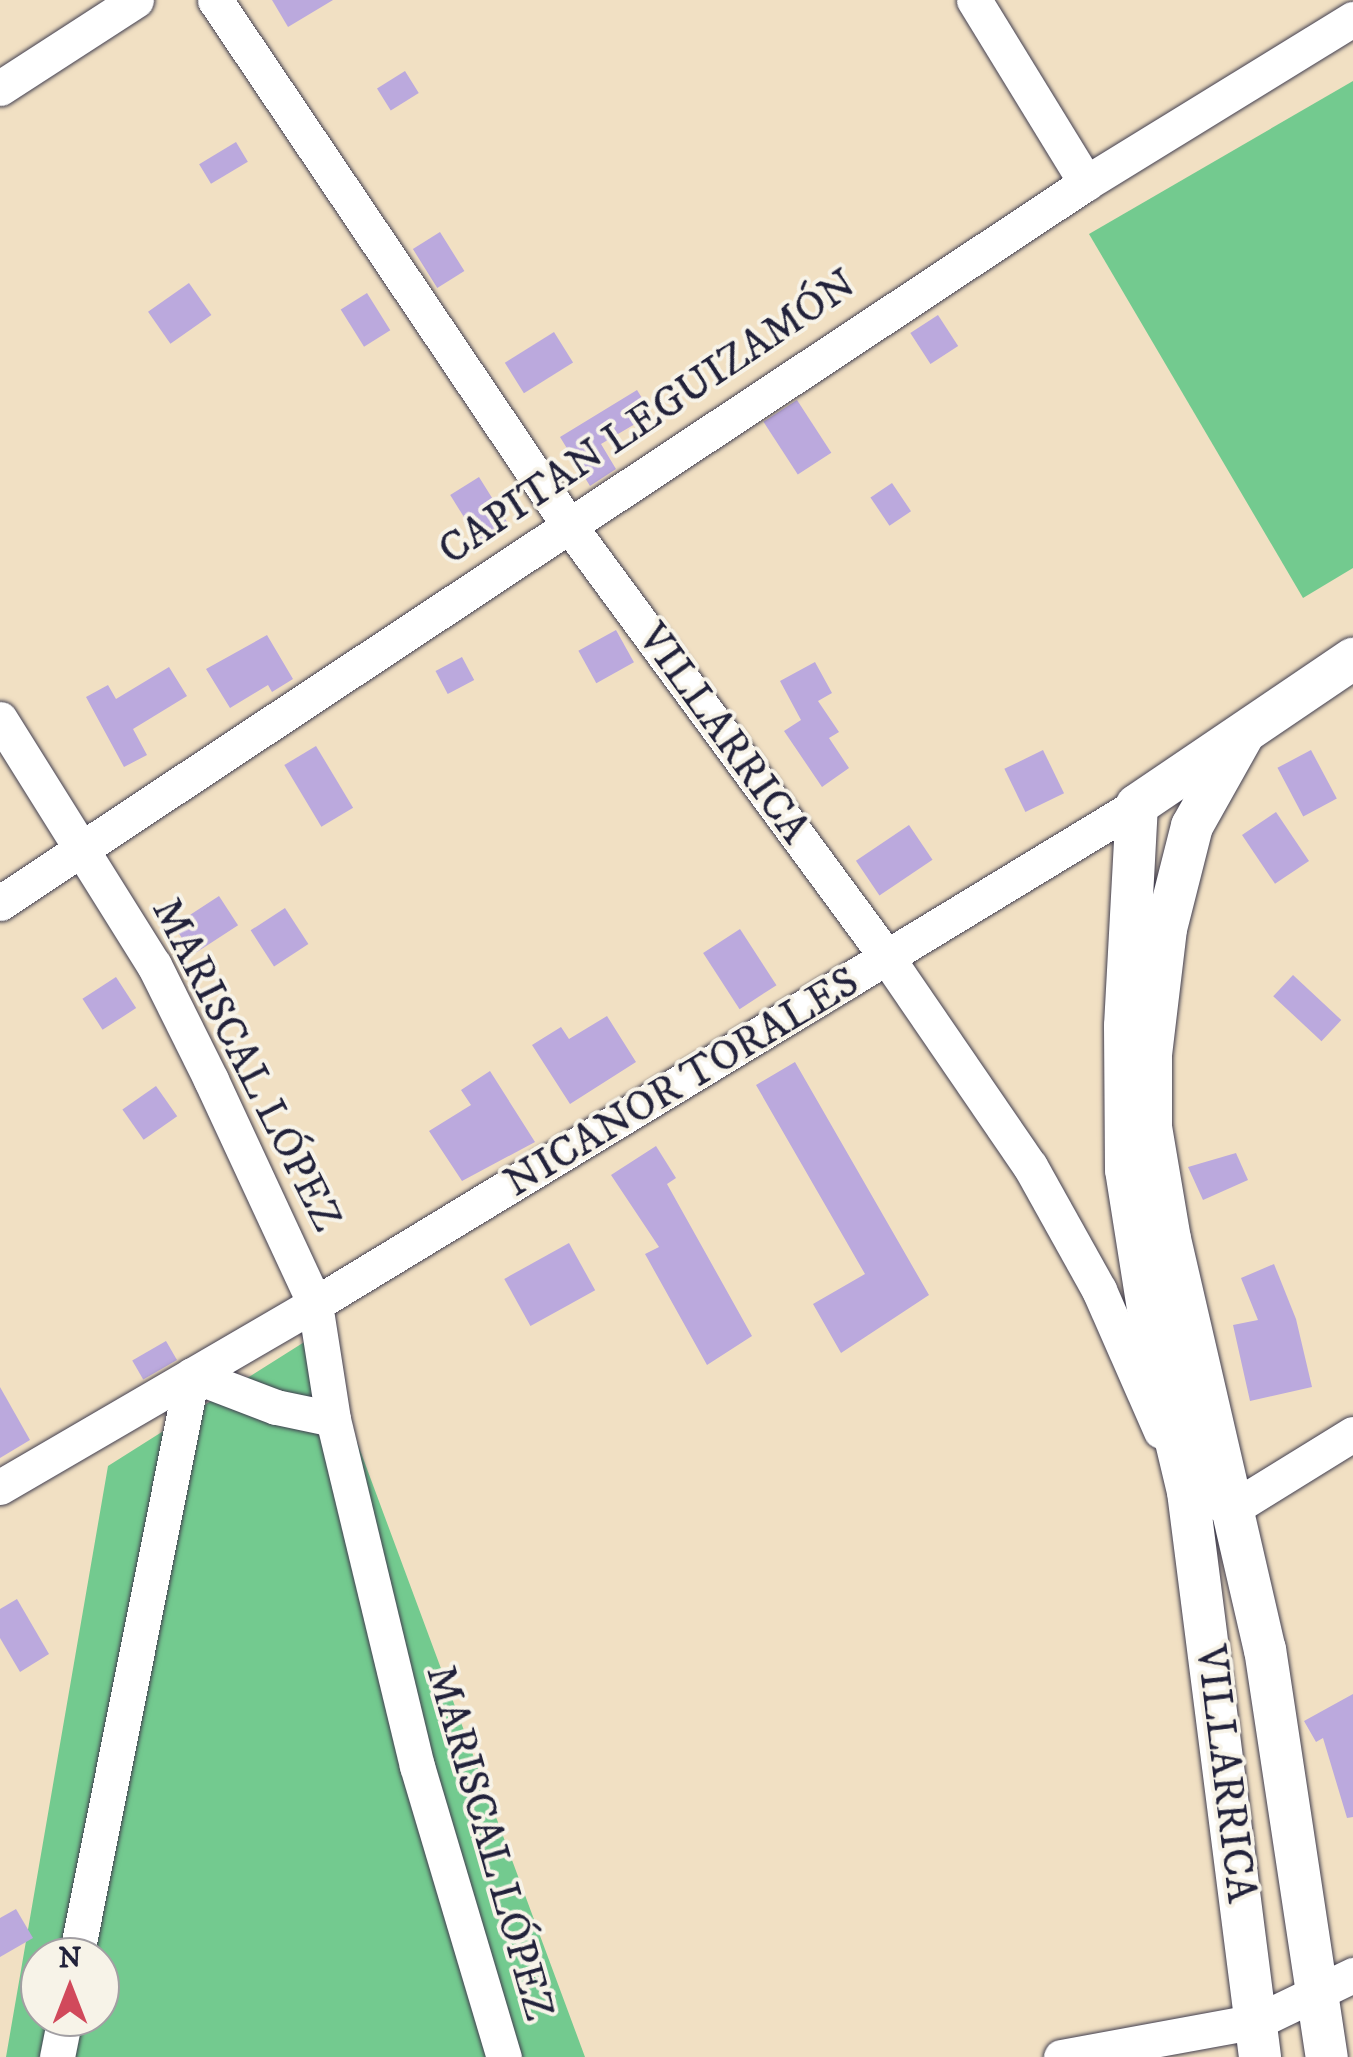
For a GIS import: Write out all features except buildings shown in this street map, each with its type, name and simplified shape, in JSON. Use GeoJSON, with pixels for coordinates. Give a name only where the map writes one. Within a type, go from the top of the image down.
{"type":"FeatureCollection","features":[{"type":"Feature","properties":{"kind":"street"},"geometry":{"type":"LineString","coordinates":[[0,88],[136,0]]}},
{"type":"Feature","properties":{"kind":"street","name":"VILLARRICA"},"geometry":{"type":"LineString","coordinates":[[215,0],[568,524],[888,959],[1068,1230],[1188,1492]]}},
{"type":"Feature","properties":{"kind":"street"},"geometry":{"type":"LineString","coordinates":[[974,0],[1086,183]]}},
{"type":"Feature","properties":{"kind":"street","name":"CAPITAN LEGUIZAMÓN"},"geometry":{"type":"LineString","coordinates":[[0,903],[1086,183],[1353,19]]}},
{"type":"Feature","properties":{"kind":"street","name":"NICANOR TORALES"},"geometry":{"type":"LineString","coordinates":[[0,1487],[315,1304],[888,959],[1137,804],[1353,659]]}},
{"type":"Feature","properties":{"kind":"street","name":"MARISCAL LÓPEZ"},"geometry":{"type":"LineString","coordinates":[[0,719],[154,965],[315,1304],[334,1420],[417,1766],[504,2057]]}},
{"type":"Feature","properties":{"kind":"street","name":"VILLARRICA"},"geometry":{"type":"LineString","coordinates":[[1247,728],[1192,826],[1166,929],[1152,1055],[1156,1164],[1337,1984],[1327,2057]]}},
{"type":"Feature","properties":{"kind":"street","name":"VILLARRICA"},"geometry":{"type":"LineString","coordinates":[[1137,804],[1124,1026],[1126,1170],[1156,1353],[1188,1492],[1258,2039]]}},
{"type":"Feature","properties":{"kind":"street"},"geometry":{"type":"LineString","coordinates":[[80,1937],[192,1375],[276,1408],[334,1420]]}},
{"type":"Feature","properties":{"kind":"street"},"geometry":{"type":"LineString","coordinates":[[1188,1492],[1233,1508],[1353,1434]]}},
{"type":"Feature","properties":{"kind":"street"},"geometry":{"type":"LineString","coordinates":[[1060,2057],[1258,2039],[1337,1984]]}},
{"type":"Feature","properties":{"kind":"green space"},"geometry":{"type":"Polygon","coordinates":[[[1353,81],[1353,568],[1303,598],[1089,234],[1353,81]]]}},
{"type":"Feature","properties":{"kind":"green space"},"geometry":{"type":"Polygon","coordinates":[[[317,1334],[585,2057],[6,2057],[20,1976],[20,2037],[120,2037],[120,1937],[27,1937],[108,1466],[317,1334]]]}}]}
